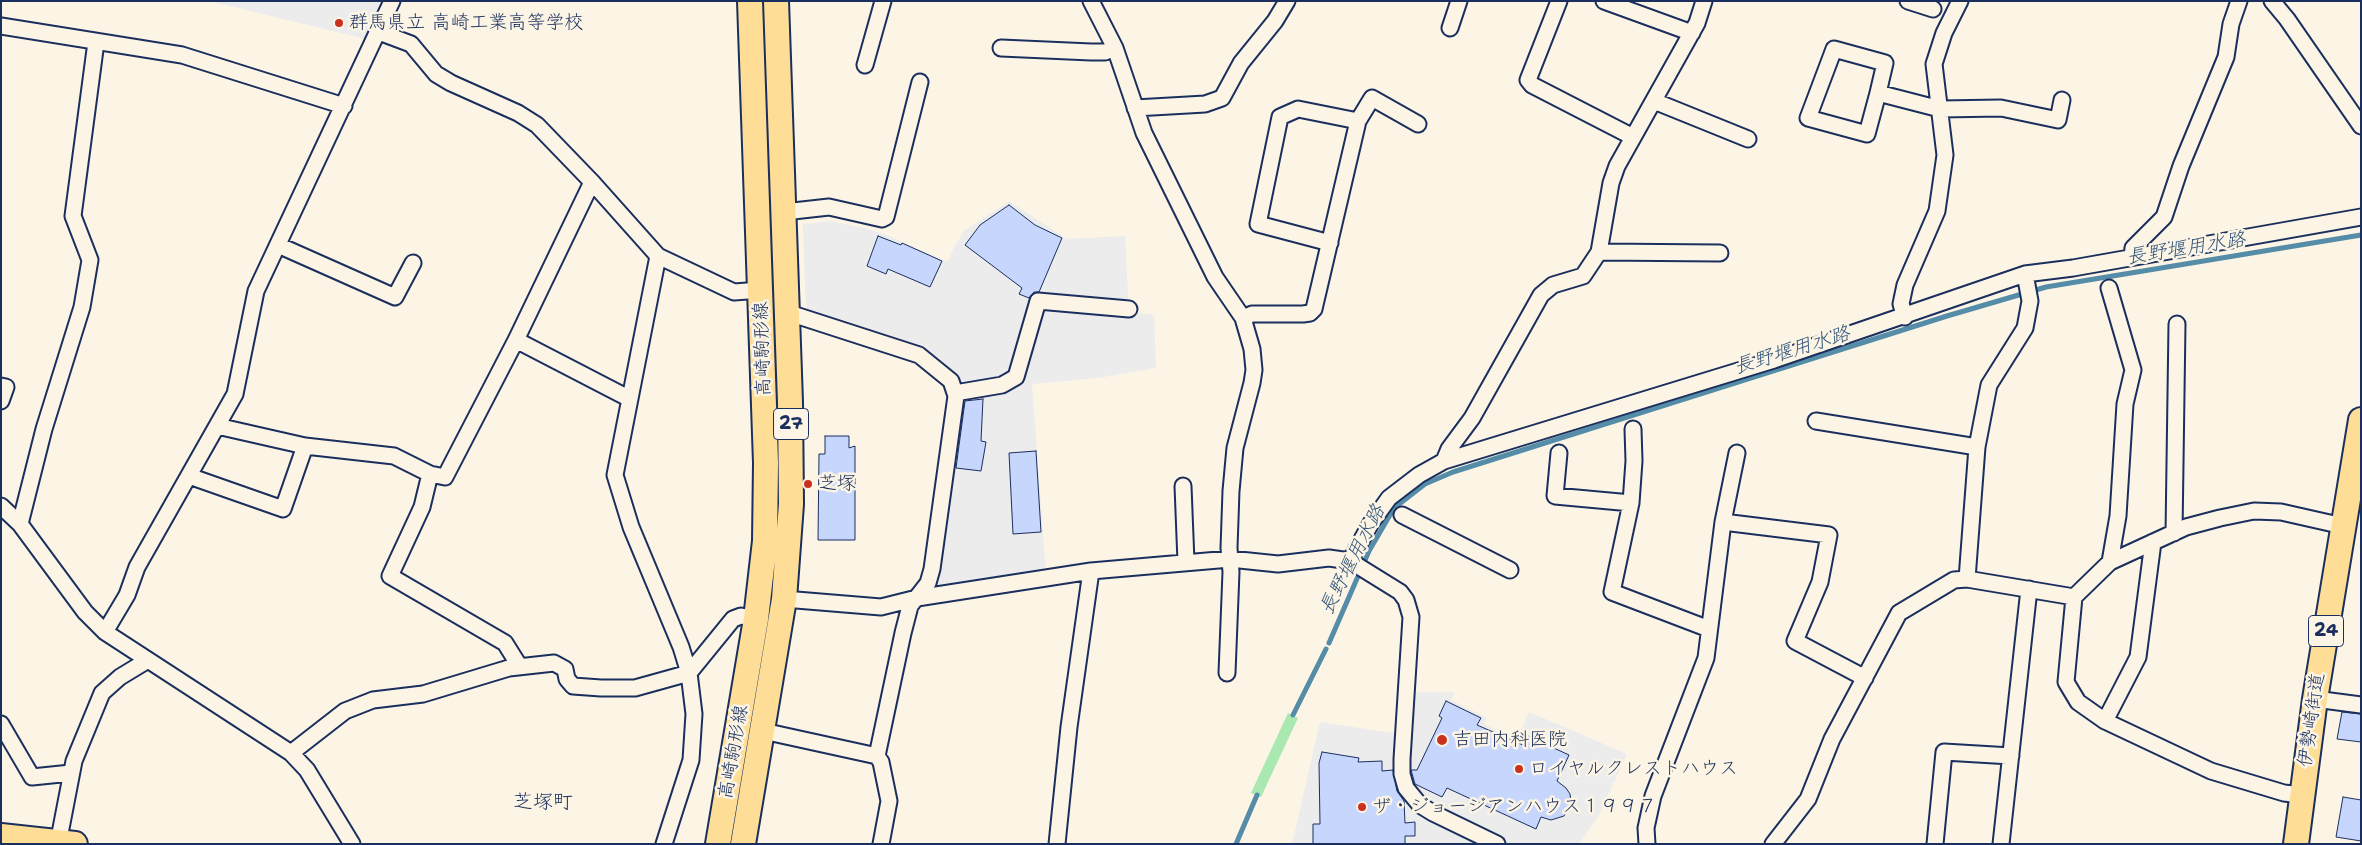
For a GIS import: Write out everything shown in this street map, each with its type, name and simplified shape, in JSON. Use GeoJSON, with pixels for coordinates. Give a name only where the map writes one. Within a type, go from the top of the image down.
{"type":"FeatureCollection","features":[{"type":"Feature","properties":{"kind":"main road","name":"高崎駒形線"},"geometry":{"type":"LineString","coordinates":[[718,844],[764,569],[766,509],[761,290],[750,1]]}},
{"type":"Feature","properties":{"kind":"main road","name":"高崎駒形線"},"geometry":{"type":"LineString","coordinates":[[743,844],[784,598],[789,548],[792,459],[776,1]]}},
{"type":"Feature","properties":{"kind":"main road","name":"伊勢崎街道"},"geometry":{"type":"LineString","coordinates":[[2296,844],[2315,699],[2361,420]]}},
{"type":"Feature","properties":{"kind":"main road"},"geometry":{"type":"LineString","coordinates":[[1,836],[64,843]]}},
{"type":"Feature","properties":{"kind":"street"},"geometry":{"type":"LineString","coordinates":[[104,632],[127,595],[137,567],[235,394],[256,291],[392,1]]}},
{"type":"Feature","properties":{"kind":"street"},"geometry":{"type":"LineString","coordinates":[[865,65],[883,1]]}},
{"type":"Feature","properties":{"kind":"street"},"geometry":{"type":"LineString","coordinates":[[1091,1],[1115,48],[1144,133],[1212,271],[1243,318],[1252,350],[1254,370],[1232,468],[1229,517],[1230,559],[1227,673]]}},
{"type":"Feature","properties":{"kind":"street"},"geometry":{"type":"LineString","coordinates":[[1134,108],[1205,104],[1222,98],[1241,63],[1275,21],[1287,1]]}},
{"type":"Feature","properties":{"kind":"street"},"geometry":{"type":"LineString","coordinates":[[1450,28],[1459,1]]}},
{"type":"Feature","properties":{"kind":"street"},"geometry":{"type":"LineString","coordinates":[[1559,1],[1528,80],[1532,85],[1633,137]]}},
{"type":"Feature","properties":{"kind":"street"},"geometry":{"type":"LineString","coordinates":[[1604,1],[1692,33]]}},
{"type":"Feature","properties":{"kind":"street"},"geometry":{"type":"LineString","coordinates":[[1444,461],[1449,449],[1472,418],[1541,295],[1553,285],[1583,276],[1599,252],[1611,183],[1633,137],[1692,33],[1704,1]]}},
{"type":"Feature","properties":{"kind":"street"},"geometry":{"type":"LineString","coordinates":[[1908,1],[1933,9]]}},
{"type":"Feature","properties":{"kind":"street"},"geometry":{"type":"LineString","coordinates":[[1905,317],[1901,304],[1905,285],[1937,211],[1945,155],[1934,64],[1944,33],[1960,1]]}},
{"type":"Feature","properties":{"kind":"street"},"geometry":{"type":"LineString","coordinates":[[2132,257],[2133,248],[2164,217],[2180,166],[2226,57],[2231,24],[2239,1]]}},
{"type":"Feature","properties":{"kind":"street"},"geometry":{"type":"LineString","coordinates":[[2272,1],[2287,19],[2361,126]]}},
{"type":"Feature","properties":{"kind":"street"},"geometry":{"type":"LineString","coordinates":[[1,26],[200,59],[344,106]]}},
{"type":"Feature","properties":{"kind":"street"},"geometry":{"type":"LineString","coordinates":[[379,32],[411,44],[436,74],[451,83],[518,113],[537,125],[592,182],[658,256],[734,292],[761,290]]}},
{"type":"Feature","properties":{"kind":"street"},"geometry":{"type":"LineString","coordinates":[[20,524],[44,429],[82,307],[90,260],[73,216],[96,42]]}},
{"type":"Feature","properties":{"kind":"street"},"geometry":{"type":"LineString","coordinates":[[1000,48],[1105,52],[1115,48]]}},
{"type":"Feature","properties":{"kind":"street"},"geometry":{"type":"LineString","coordinates":[[1834,49],[1885,63],[1878,93],[1867,134],[1808,118],[1834,49]]}},
{"type":"Feature","properties":{"kind":"street"},"geometry":{"type":"LineString","coordinates":[[784,212],[829,207],[882,219],[886,217],[920,82]]}},
{"type":"Feature","properties":{"kind":"street"},"geometry":{"type":"LineString","coordinates":[[1878,93],[1940,109],[2001,108],[2058,120],[2062,100]]}},
{"type":"Feature","properties":{"kind":"street"},"geometry":{"type":"LineString","coordinates":[[1243,318],[1252,314],[1294,315],[1310,313],[1314,309],[1358,121],[1372,98],[1418,124]]}},
{"type":"Feature","properties":{"kind":"street"},"geometry":{"type":"LineString","coordinates":[[1654,101],[1748,140]]}},
{"type":"Feature","properties":{"kind":"street"},"geometry":{"type":"LineString","coordinates":[[1330,243],[1258,224],[1280,116],[1298,109],[1358,121]]}},
{"type":"Feature","properties":{"kind":"street"},"geometry":{"type":"LineString","coordinates":[[217,426],[305,446],[394,456],[430,474],[444,477],[516,340],[592,182]]}},
{"type":"Feature","properties":{"kind":"street"},"geometry":{"type":"LineString","coordinates":[[1359,566],[1370,523],[1389,498],[1406,483],[1444,461],[1774,360],[2025,279],[2132,257],[2361,217]]}},
{"type":"Feature","properties":{"kind":"street"},"geometry":{"type":"LineString","coordinates":[[278,245],[395,297],[413,263]]}},
{"type":"Feature","properties":{"kind":"street"},"geometry":{"type":"LineString","coordinates":[[1599,252],[1720,253]]}},
{"type":"Feature","properties":{"kind":"street"},"geometry":{"type":"LineString","coordinates":[[658,256],[615,475],[631,527],[681,647],[689,673],[694,714],[691,760],[664,844]]}},
{"type":"Feature","properties":{"kind":"street"},"geometry":{"type":"LineString","coordinates":[[1966,579],[1977,447],[1989,385],[2025,328],[2030,299],[2025,279]]}},
{"type":"Feature","properties":{"kind":"street"},"geometry":{"type":"LineString","coordinates":[[2109,288],[2133,370],[2125,404],[2118,516],[2110,562]]}},
{"type":"Feature","properties":{"kind":"street"},"geometry":{"type":"LineString","coordinates":[[955,393],[1002,385],[1016,377],[1038,301],[1129,310]]}},
{"type":"Feature","properties":{"kind":"street"},"geometry":{"type":"LineString","coordinates":[[786,312],[919,355],[946,376],[951,382],[955,393],[932,569],[928,583],[910,606],[877,756]]}},
{"type":"Feature","properties":{"kind":"street"},"geometry":{"type":"LineString","coordinates":[[2174,533],[2177,324]]}},
{"type":"Feature","properties":{"kind":"street"},"geometry":{"type":"LineString","coordinates":[[516,340],[630,399]]}},
{"type":"Feature","properties":{"kind":"street"},"geometry":{"type":"LineString","coordinates":[[1,386],[6,387],[1,401]]}},
{"type":"Feature","properties":{"kind":"street"},"geometry":{"type":"LineString","coordinates":[[1816,421],[1977,447]]}},
{"type":"Feature","properties":{"kind":"street"},"geometry":{"type":"LineString","coordinates":[[1633,429],[1634,462],[1631,503],[1612,592],[1709,629]]}},
{"type":"Feature","properties":{"kind":"street"},"geometry":{"type":"LineString","coordinates":[[189,476],[283,508],[305,446]]}},
{"type":"Feature","properties":{"kind":"street"},"geometry":{"type":"LineString","coordinates":[[1647,844],[1646,828],[1649,809],[1706,658],[1723,522],[1737,453]]}},
{"type":"Feature","properties":{"kind":"street"},"geometry":{"type":"LineString","coordinates":[[1559,454],[1555,496],[1631,503]]}},
{"type":"Feature","properties":{"kind":"street"},"geometry":{"type":"LineString","coordinates":[[430,474],[422,507],[390,576],[505,643],[520,667]]}},
{"type":"Feature","properties":{"kind":"street"},"geometry":{"type":"LineString","coordinates":[[1183,486],[1186,562]]}},
{"type":"Feature","properties":{"kind":"street"},"geometry":{"type":"LineString","coordinates":[[1,506],[20,524],[85,612],[104,632],[291,753],[308,770],[352,844]]}},
{"type":"Feature","properties":{"kind":"street"},"geometry":{"type":"LineString","coordinates":[[2302,795],[2284,792],[2211,771],[2105,720],[2078,702],[2066,682],[2074,597],[2110,562],[2174,533],[2220,518],[2254,511],[2282,512],[2343,526]]}},
{"type":"Feature","properties":{"kind":"street"},"geometry":{"type":"LineString","coordinates":[[1402,515],[1510,570]]}},
{"type":"Feature","properties":{"kind":"street"},"geometry":{"type":"LineString","coordinates":[[1723,522],[1829,535],[1820,582],[1795,641],[1866,678]]}},
{"type":"Feature","properties":{"kind":"street"},"geometry":{"type":"LineString","coordinates":[[2105,720],[2138,656],[2153,542]]}},
{"type":"Feature","properties":{"kind":"street"},"geometry":{"type":"LineString","coordinates":[[784,598],[881,607],[917,598],[1091,571],[1186,562],[1230,559],[1278,564],[1329,558],[1359,566],[1400,592],[1406,600],[1411,617],[1402,759],[1402,774],[1406,788],[1420,805],[1497,844]]}},
{"type":"Feature","properties":{"kind":"street"},"geometry":{"type":"LineString","coordinates":[[1058,844],[1069,727],[1091,571]]}},
{"type":"Feature","properties":{"kind":"street"},"geometry":{"type":"LineString","coordinates":[[1773,844],[1808,799],[1832,739],[1899,613],[1954,580],[1966,579],[2074,597]]}},
{"type":"Feature","properties":{"kind":"street"},"geometry":{"type":"LineString","coordinates":[[2001,844],[2029,589]]}},
{"type":"Feature","properties":{"kind":"street"},"geometry":{"type":"LineString","coordinates":[[291,753],[345,711],[373,700],[423,694],[508,668],[554,663],[564,670],[567,679],[573,686],[601,688],[635,688],[689,673],[733,619],[741,616],[756,619]]}},
{"type":"Feature","properties":{"kind":"street"},"geometry":{"type":"LineString","coordinates":[[64,843],[71,773],[102,693],[120,677],[148,660]]}},
{"type":"Feature","properties":{"kind":"street"},"geometry":{"type":"LineString","coordinates":[[2315,699],[2361,705]]}},
{"type":"Feature","properties":{"kind":"street"},"geometry":{"type":"LineString","coordinates":[[1,724],[32,777],[71,773]]}},
{"type":"Feature","properties":{"kind":"street"},"geometry":{"type":"LineString","coordinates":[[763,731],[877,756],[881,762],[889,801],[881,844]]}},
{"type":"Feature","properties":{"kind":"street"},"geometry":{"type":"LineString","coordinates":[[1934,844],[1944,752],[2011,756]]}},
{"type":"Feature","properties":{"kind":"shaded area","name":"群馬県立 高崎工業高等学校"},"geometry":{"type":"Polygon","coordinates":[[[209,1],[387,1],[370,40],[209,1]]]}},
{"type":"Feature","properties":{"kind":"shaded area"},"geometry":{"type":"Polygon","coordinates":[[[1009,201],[1067,239],[1125,236],[1129,312],[1154,315],[1156,368],[1098,378],[1032,384],[1046,574],[932,590],[960,396],[949,374],[806,315],[803,224],[831,221],[864,228],[884,234],[948,262],[953,249],[964,231],[1009,201]]]}},
{"type":"Feature","properties":{"kind":"shaded area"},"geometry":{"type":"Polygon","coordinates":[[[1412,692],[1455,692],[1451,700],[1487,718],[1484,724],[1517,739],[1529,712],[1627,754],[1599,815],[1579,844],[1509,844],[1440,811],[1430,805],[1410,787],[1407,756],[1412,692]]]}},
{"type":"Feature","properties":{"kind":"shaded area"},"geometry":{"type":"Polygon","coordinates":[[[1320,722],[1399,734],[1403,789],[1484,844],[1292,844],[1320,722]]]}},
{"type":"Feature","properties":{"kind":"green space"},"geometry":{"type":"Polygon","coordinates":[[[1288,713],[1298,718],[1261,797],[1251,793],[1288,713]]]}},
{"type":"Feature","properties":{"kind":"building"},"geometry":{"type":"Polygon","coordinates":[[[1009,205],[1035,225],[1062,238],[1039,292],[1034,292],[1029,298],[1019,294],[1022,288],[965,245],[980,225],[1009,205]]]}},
{"type":"Feature","properties":{"kind":"building"},"geometry":{"type":"Polygon","coordinates":[[[878,236],[901,245],[902,243],[942,261],[930,287],[888,269],[886,274],[867,266],[878,236]]]}},
{"type":"Feature","properties":{"kind":"building"},"geometry":{"type":"Polygon","coordinates":[[[983,399],[981,441],[986,442],[981,471],[956,468],[965,401],[983,399]]]}},
{"type":"Feature","properties":{"kind":"building"},"geometry":{"type":"Polygon","coordinates":[[[825,436],[849,436],[849,448],[855,446],[855,540],[818,540],[819,454],[825,454],[825,436]]]}},
{"type":"Feature","properties":{"kind":"building"},"geometry":{"type":"Polygon","coordinates":[[[1036,451],[1041,532],[1013,534],[1009,453],[1036,451]]]}},
{"type":"Feature","properties":{"kind":"building"},"geometry":{"type":"Polygon","coordinates":[[[1446,701],[1481,718],[1477,725],[1523,745],[1528,736],[1569,755],[1557,781],[1570,794],[1571,802],[1564,816],[1551,820],[1541,817],[1536,829],[1447,788],[1442,797],[1415,784],[1411,770],[1417,770],[1442,718],[1439,716],[1446,701]]]}},
{"type":"Feature","properties":{"kind":"building"},"geometry":{"type":"Polygon","coordinates":[[[2342,712],[2361,714],[2361,742],[2337,739],[2342,712]]]}},
{"type":"Feature","properties":{"kind":"building","name":"ザ・ジョージアンハウス１９９７"},"geometry":{"type":"Polygon","coordinates":[[[1322,752],[1359,758],[1358,762],[1382,761],[1382,771],[1393,770],[1397,791],[1404,801],[1405,823],[1415,822],[1415,836],[1405,836],[1405,844],[1313,844],[1313,824],[1320,824],[1319,763],[1322,752]]]}},
{"type":"Feature","properties":{"kind":"building"},"geometry":{"type":"Polygon","coordinates":[[[2343,797],[2361,800],[2361,841],[2336,837],[2343,797]]]}},
{"type":"Feature","properties":{"kind":"waterway","name":"長野堰用水路"},"geometry":{"type":"LineString","coordinates":[[1329,643],[1369,551],[1394,508],[1425,484],[1453,472],[1947,316],[2046,287],[2361,235]]}},
{"type":"Feature","properties":{"kind":"waterway","name":"長野堰用水路"},"geometry":{"type":"LineString","coordinates":[[1293,715],[1326,649]]}},
{"type":"Feature","properties":{"kind":"waterway","name":"長野堰用水路"},"geometry":{"type":"LineString","coordinates":[[1236,844],[1257,795]]}},
{"type":"Feature","properties":{"kind":"place","name":"群馬県立 高崎工業高等学校"},"geometry":{"type":"Point","coordinates":[339,23]}},
{"type":"Feature","properties":{"kind":"place","name":"芝塚"},"geometry":{"type":"Point","coordinates":[808,484]}},
{"type":"Feature","properties":{"kind":"place","name":"吉田内科医院"},"geometry":{"type":"Point","coordinates":[1442,740]}},
{"type":"Feature","properties":{"kind":"place","name":"ロイヤルクレストハウス"},"geometry":{"type":"Point","coordinates":[1519,769]}},
{"type":"Feature","properties":{"kind":"place","name":"ザ・ジョージアンハウス１９９７"},"geometry":{"type":"Point","coordinates":[1362,807]}},
{"type":"Feature","properties":{"kind":"district","name":"芝塚町"},"geometry":{"type":"Point","coordinates":[543,803]}}]}
